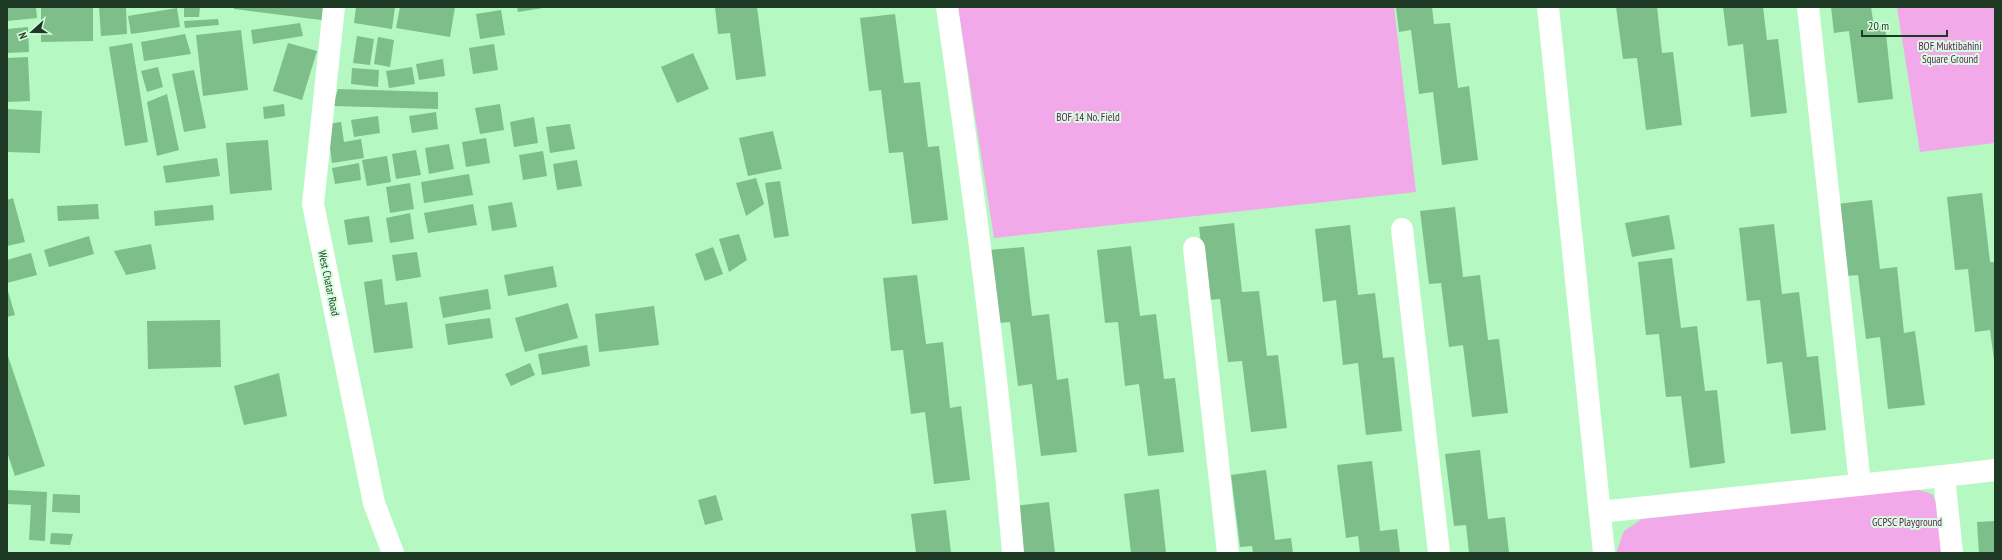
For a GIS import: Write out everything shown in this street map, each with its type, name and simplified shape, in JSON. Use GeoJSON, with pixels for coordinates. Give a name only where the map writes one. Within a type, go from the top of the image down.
{"type":"FeatureCollection","features":[{"type":"Feature","properties":{"kind":"street","name":"West Chatar Road"},"geometry":{"type":"LineString","coordinates":[[334,7],[313,204],[374,503],[393,553]]}},
{"type":"Feature","properties":{"kind":"street"},"geometry":{"type":"LineString","coordinates":[[948,7],[1004,439],[1013,553]]}},
{"type":"Feature","properties":{"kind":"street"},"geometry":{"type":"LineString","coordinates":[[1548,7],[1604,553]]}},
{"type":"Feature","properties":{"kind":"street"},"geometry":{"type":"LineString","coordinates":[[1808,7],[1860,484]]}},
{"type":"Feature","properties":{"kind":"street"},"geometry":{"type":"LineString","coordinates":[[1402,229],[1439,553]]}},
{"type":"Feature","properties":{"kind":"street"},"geometry":{"type":"LineString","coordinates":[[1194,248],[1228,553]]}},
{"type":"Feature","properties":{"kind":"street"},"geometry":{"type":"LineString","coordinates":[[1600,512],[1995,470]]}},
{"type":"Feature","properties":{"kind":"street"},"geometry":{"type":"LineString","coordinates":[[1944,476],[1952,553]]}},
{"type":"Feature","properties":{"kind":"green space","name":"BOF 14 No. Field"},"geometry":{"type":"Polygon","coordinates":[[[958,7],[1394,7],[1416,192],[994,238],[958,7]]]}},
{"type":"Feature","properties":{"kind":"green space","name":"BOF Muktibahini Square Ground"},"geometry":{"type":"Polygon","coordinates":[[[1897,7],[1995,7],[1995,143],[1920,152],[1897,7]]]}},
{"type":"Feature","properties":{"kind":"green space","name":"GCPSC Playground"},"geometry":{"type":"Polygon","coordinates":[[[1916,489],[1932,494],[1940,511],[1943,553],[1616,553],[1624,531],[1642,519],[1916,489]]]}},
{"type":"Feature","properties":{"kind":"building"},"geometry":{"type":"Polygon","coordinates":[[[7,7],[36,7],[37,18],[7,21],[7,7]]]}},
{"type":"Feature","properties":{"kind":"building"},"geometry":{"type":"Polygon","coordinates":[[[41,7],[93,7],[93,41],[41,42],[41,7]]]}},
{"type":"Feature","properties":{"kind":"building"},"geometry":{"type":"Polygon","coordinates":[[[99,7],[126,7],[127,34],[101,36],[99,7]]]}},
{"type":"Feature","properties":{"kind":"building"},"geometry":{"type":"Polygon","coordinates":[[[184,7],[200,7],[199,17],[184,17],[184,7]]]}},
{"type":"Feature","properties":{"kind":"building"},"geometry":{"type":"Polygon","coordinates":[[[234,7],[330,7],[329,21],[234,9],[234,7]]]}},
{"type":"Feature","properties":{"kind":"building"},"geometry":{"type":"Polygon","coordinates":[[[356,7],[395,7],[392,29],[354,23],[356,7]]]}},
{"type":"Feature","properties":{"kind":"building"},"geometry":{"type":"Polygon","coordinates":[[[400,7],[455,7],[450,37],[396,28],[400,7]]]}},
{"type":"Feature","properties":{"kind":"building"},"geometry":{"type":"Polygon","coordinates":[[[517,7],[543,7],[543,8],[518,12],[517,7]]]}},
{"type":"Feature","properties":{"kind":"building"},"geometry":{"type":"Polygon","coordinates":[[[715,7],[757,7],[766,76],[736,80],[730,33],[718,34],[715,7]]]}},
{"type":"Feature","properties":{"kind":"building"},"geometry":{"type":"Polygon","coordinates":[[[1396,7],[1432,7],[1434,24],[1450,23],[1458,88],[1469,86],[1478,160],[1442,165],[1433,92],[1419,94],[1411,30],[1399,32],[1396,7]]]}},
{"type":"Feature","properties":{"kind":"building"},"geometry":{"type":"Polygon","coordinates":[[[1616,7],[1657,7],[1662,53],[1673,52],[1682,125],[1646,130],[1637,58],[1623,59],[1616,7]]]}},
{"type":"Feature","properties":{"kind":"building"},"geometry":{"type":"Polygon","coordinates":[[[1723,7],[1763,7],[1767,40],[1778,39],[1787,113],[1751,117],[1743,44],[1728,46],[1723,7]]]}},
{"type":"Feature","properties":{"kind":"building"},"geometry":{"type":"Polygon","coordinates":[[[1831,7],[1871,7],[1874,27],[1885,25],[1893,99],[1858,103],[1849,31],[1834,33],[1831,7]]]}},
{"type":"Feature","properties":{"kind":"building"},"geometry":{"type":"Polygon","coordinates":[[[177,8],[180,27],[131,34],[128,16],[177,8]]]}},
{"type":"Feature","properties":{"kind":"building"},"geometry":{"type":"Polygon","coordinates":[[[501,10],[505,35],[480,39],[476,14],[501,10]]]}},
{"type":"Feature","properties":{"kind":"building"},"geometry":{"type":"Polygon","coordinates":[[[895,14],[904,83],[920,82],[928,147],[939,146],[948,220],[912,224],[903,152],[889,153],[881,90],[869,91],[860,18],[895,14]]]}},
{"type":"Feature","properties":{"kind":"building"},"geometry":{"type":"Polygon","coordinates":[[[218,19],[219,25],[185,28],[184,21],[218,19]]]}},
{"type":"Feature","properties":{"kind":"building"},"geometry":{"type":"Polygon","coordinates":[[[300,23],[303,36],[253,44],[251,30],[300,23]]]}},
{"type":"Feature","properties":{"kind":"building"},"geometry":{"type":"Polygon","coordinates":[[[28,27],[29,52],[7,53],[7,29],[28,27]]]}},
{"type":"Feature","properties":{"kind":"building"},"geometry":{"type":"Polygon","coordinates":[[[241,30],[248,90],[203,96],[196,35],[241,30]]]}},
{"type":"Feature","properties":{"kind":"building"},"geometry":{"type":"Polygon","coordinates":[[[185,34],[191,54],[144,61],[141,42],[185,34]]]}},
{"type":"Feature","properties":{"kind":"building"},"geometry":{"type":"Polygon","coordinates":[[[357,36],[374,39],[370,65],[353,63],[357,36]]]}},
{"type":"Feature","properties":{"kind":"building"},"geometry":{"type":"Polygon","coordinates":[[[378,37],[394,40],[390,67],[374,64],[378,37]]]}},
{"type":"Feature","properties":{"kind":"building"},"geometry":{"type":"Polygon","coordinates":[[[132,43],[148,142],[125,146],[109,47],[132,43]]]}},
{"type":"Feature","properties":{"kind":"building"},"geometry":{"type":"Polygon","coordinates":[[[288,43],[317,51],[302,100],[273,91],[288,43]]]}},
{"type":"Feature","properties":{"kind":"building"},"geometry":{"type":"Polygon","coordinates":[[[494,44],[498,70],[473,74],[469,48],[494,44]]]}},
{"type":"Feature","properties":{"kind":"building"},"geometry":{"type":"Polygon","coordinates":[[[693,53],[709,89],[677,103],[661,67],[693,53]]]}},
{"type":"Feature","properties":{"kind":"building"},"geometry":{"type":"Polygon","coordinates":[[[28,57],[30,101],[7,102],[7,58],[28,57]]]}},
{"type":"Feature","properties":{"kind":"building"},"geometry":{"type":"Polygon","coordinates":[[[443,59],[445,76],[419,80],[416,64],[443,59]]]}},
{"type":"Feature","properties":{"kind":"building"},"geometry":{"type":"Polygon","coordinates":[[[158,67],[163,87],[147,92],[141,71],[158,67]]]}},
{"type":"Feature","properties":{"kind":"building"},"geometry":{"type":"Polygon","coordinates":[[[412,67],[415,84],[389,88],[386,71],[412,67]]]}},
{"type":"Feature","properties":{"kind":"building"},"geometry":{"type":"Polygon","coordinates":[[[352,68],[379,70],[378,87],[351,84],[352,68]]]}},
{"type":"Feature","properties":{"kind":"building"},"geometry":{"type":"Polygon","coordinates":[[[194,70],[206,128],[184,132],[172,74],[194,70]]]}},
{"type":"Feature","properties":{"kind":"building"},"geometry":{"type":"Polygon","coordinates":[[[338,89],[438,92],[438,109],[333,106],[338,89]]]}},
{"type":"Feature","properties":{"kind":"building"},"geometry":{"type":"Polygon","coordinates":[[[167,94],[179,150],[157,156],[147,102],[167,94]]]}},
{"type":"Feature","properties":{"kind":"building"},"geometry":{"type":"Polygon","coordinates":[[[284,104],[285,116],[264,119],[263,107],[284,104]]]}},
{"type":"Feature","properties":{"kind":"building"},"geometry":{"type":"Polygon","coordinates":[[[500,104],[504,130],[480,134],[475,108],[500,104]]]}},
{"type":"Feature","properties":{"kind":"building"},"geometry":{"type":"Polygon","coordinates":[[[7,109],[42,111],[40,153],[7,152],[7,109]]]}},
{"type":"Feature","properties":{"kind":"building"},"geometry":{"type":"Polygon","coordinates":[[[436,112],[438,129],[412,133],[409,116],[436,112]]]}},
{"type":"Feature","properties":{"kind":"building"},"geometry":{"type":"Polygon","coordinates":[[[378,116],[380,133],[354,137],[351,120],[378,116]]]}},
{"type":"Feature","properties":{"kind":"building"},"geometry":{"type":"Polygon","coordinates":[[[534,117],[538,143],[514,147],[510,122],[534,117]]]}},
{"type":"Feature","properties":{"kind":"building"},"geometry":{"type":"Polygon","coordinates":[[[341,122],[344,142],[361,139],[364,158],[332,163],[327,124],[341,122]]]}},
{"type":"Feature","properties":{"kind":"building"},"geometry":{"type":"Polygon","coordinates":[[[570,124],[575,149],[550,153],[546,127],[570,124]]]}},
{"type":"Feature","properties":{"kind":"building"},"geometry":{"type":"Polygon","coordinates":[[[773,131],[782,169],[748,176],[739,138],[773,131]]]}},
{"type":"Feature","properties":{"kind":"building"},"geometry":{"type":"Polygon","coordinates":[[[486,138],[490,163],[466,167],[462,142],[486,138]]]}},
{"type":"Feature","properties":{"kind":"building"},"geometry":{"type":"Polygon","coordinates":[[[268,140],[272,190],[230,194],[226,143],[268,140]]]}},
{"type":"Feature","properties":{"kind":"building"},"geometry":{"type":"Polygon","coordinates":[[[449,144],[454,169],[429,174],[425,148],[449,144]]]}},
{"type":"Feature","properties":{"kind":"building"},"geometry":{"type":"Polygon","coordinates":[[[416,150],[421,175],[396,179],[392,154],[416,150]]]}},
{"type":"Feature","properties":{"kind":"building"},"geometry":{"type":"Polygon","coordinates":[[[543,151],[547,176],[523,180],[519,155],[543,151]]]}},
{"type":"Feature","properties":{"kind":"building"},"geometry":{"type":"Polygon","coordinates":[[[387,156],[391,182],[367,186],[362,160],[387,156]]]}},
{"type":"Feature","properties":{"kind":"building"},"geometry":{"type":"Polygon","coordinates":[[[217,158],[220,176],[166,183],[163,166],[217,158]]]}},
{"type":"Feature","properties":{"kind":"building"},"geometry":{"type":"Polygon","coordinates":[[[577,160],[582,186],[557,190],[553,164],[577,160]]]}},
{"type":"Feature","properties":{"kind":"building"},"geometry":{"type":"Polygon","coordinates":[[[359,163],[361,180],[335,184],[332,168],[359,163]]]}},
{"type":"Feature","properties":{"kind":"building"},"geometry":{"type":"Polygon","coordinates":[[[469,174],[473,195],[424,203],[421,182],[469,174]]]}},
{"type":"Feature","properties":{"kind":"building"},"geometry":{"type":"Polygon","coordinates":[[[756,178],[764,204],[746,216],[736,183],[756,178]]]}},
{"type":"Feature","properties":{"kind":"building"},"geometry":{"type":"Polygon","coordinates":[[[780,181],[789,236],[774,238],[765,183],[780,181]]]}},
{"type":"Feature","properties":{"kind":"building"},"geometry":{"type":"Polygon","coordinates":[[[410,183],[414,209],[390,213],[386,187],[410,183]]]}},
{"type":"Feature","properties":{"kind":"building"},"geometry":{"type":"Polygon","coordinates":[[[1982,193],[1990,262],[1995,262],[1995,367],[1990,330],[1975,332],[1968,269],[1955,270],[1947,197],[1982,193]]]}},
{"type":"Feature","properties":{"kind":"building"},"geometry":{"type":"Polygon","coordinates":[[[13,198],[25,242],[7,246],[7,200],[13,198]]]}},
{"type":"Feature","properties":{"kind":"building"},"geometry":{"type":"Polygon","coordinates":[[[1872,200],[1880,269],[1897,267],[1904,333],[1915,331],[1925,405],[1888,409],[1880,337],[1866,339],[1858,275],[1846,276],[1837,204],[1872,200]]]}},
{"type":"Feature","properties":{"kind":"building"},"geometry":{"type":"Polygon","coordinates":[[[512,202],[517,227],[492,231],[488,206],[512,202]]]}},
{"type":"Feature","properties":{"kind":"building"},"geometry":{"type":"Polygon","coordinates":[[[98,204],[99,219],[58,221],[57,206],[98,204]]]}},
{"type":"Feature","properties":{"kind":"building"},"geometry":{"type":"Polygon","coordinates":[[[473,204],[477,225],[428,233],[424,213],[473,204]]]}},
{"type":"Feature","properties":{"kind":"building"},"geometry":{"type":"Polygon","coordinates":[[[213,205],[214,220],[155,226],[154,211],[213,205]]]}},
{"type":"Feature","properties":{"kind":"building"},"geometry":{"type":"Polygon","coordinates":[[[1455,207],[1463,277],[1480,275],[1488,340],[1499,339],[1508,413],[1472,417],[1463,345],[1449,347],[1441,283],[1429,284],[1420,211],[1455,207]]]}},
{"type":"Feature","properties":{"kind":"building"},"geometry":{"type":"Polygon","coordinates":[[[410,213],[414,239],[390,243],[386,218],[410,213]]]}},
{"type":"Feature","properties":{"kind":"building"},"geometry":{"type":"Polygon","coordinates":[[[1669,215],[1675,249],[1632,257],[1625,223],[1669,215]]]}},
{"type":"Feature","properties":{"kind":"building"},"geometry":{"type":"Polygon","coordinates":[[[369,216],[373,242],[348,245],[344,220],[369,216]]]}},
{"type":"Feature","properties":{"kind":"building"},"geometry":{"type":"Polygon","coordinates":[[[1234,223],[1242,292],[1259,291],[1267,356],[1278,355],[1287,428],[1251,432],[1242,361],[1228,362],[1220,299],[1208,300],[1199,227],[1234,223]]]}},
{"type":"Feature","properties":{"kind":"building"},"geometry":{"type":"Polygon","coordinates":[[[1774,224],[1782,294],[1799,292],[1807,357],[1818,356],[1826,430],[1791,434],[1782,362],[1767,364],[1760,300],[1747,301],[1739,228],[1774,224]]]}},
{"type":"Feature","properties":{"kind":"building"},"geometry":{"type":"Polygon","coordinates":[[[1350,225],[1358,295],[1375,293],[1383,358],[1394,357],[1402,431],[1366,435],[1358,363],[1343,365],[1336,300],[1323,302],[1315,229],[1350,225]]]}},
{"type":"Feature","properties":{"kind":"building"},"geometry":{"type":"Polygon","coordinates":[[[739,234],[747,260],[729,272],[719,239],[739,234]]]}},
{"type":"Feature","properties":{"kind":"building"},"geometry":{"type":"Polygon","coordinates":[[[89,236],[94,254],[49,267],[44,250],[89,236]]]}},
{"type":"Feature","properties":{"kind":"building"},"geometry":{"type":"Polygon","coordinates":[[[151,244],[156,269],[126,275],[114,251],[151,244]]]}},
{"type":"Feature","properties":{"kind":"building"},"geometry":{"type":"Polygon","coordinates":[[[1131,246],[1140,316],[1156,314],[1164,379],[1175,378],[1184,452],[1148,456],[1139,384],[1125,386],[1118,322],[1105,323],[1097,250],[1131,246]]]}},
{"type":"Feature","properties":{"kind":"building"},"geometry":{"type":"Polygon","coordinates":[[[713,247],[723,274],[705,281],[695,254],[713,247]]]}},
{"type":"Feature","properties":{"kind":"building"},"geometry":{"type":"Polygon","coordinates":[[[1024,247],[1032,316],[1049,314],[1057,380],[1068,378],[1077,452],[1041,456],[1032,384],[1018,386],[1010,322],[998,323],[989,250],[1024,247]]]}},
{"type":"Feature","properties":{"kind":"building"},"geometry":{"type":"Polygon","coordinates":[[[417,252],[421,277],[396,281],[392,255],[417,252]]]}},
{"type":"Feature","properties":{"kind":"building"},"geometry":{"type":"Polygon","coordinates":[[[31,253],[37,275],[7,283],[7,260],[31,253]]]}},
{"type":"Feature","properties":{"kind":"building"},"geometry":{"type":"Polygon","coordinates":[[[1672,258],[1681,328],[1697,326],[1705,391],[1717,390],[1725,463],[1690,468],[1681,396],[1666,397],[1659,334],[1646,335],[1638,262],[1672,258]]]}},
{"type":"Feature","properties":{"kind":"building"},"geometry":{"type":"Polygon","coordinates":[[[553,266],[557,287],[508,296],[504,275],[553,266]]]}},
{"type":"Feature","properties":{"kind":"building"},"geometry":{"type":"Polygon","coordinates":[[[917,275],[926,344],[943,342],[950,408],[961,406],[970,480],[934,484],[925,412],[911,414],[903,350],[891,351],[883,278],[917,275]]]}},
{"type":"Feature","properties":{"kind":"building"},"geometry":{"type":"Polygon","coordinates":[[[382,279],[385,305],[407,302],[413,348],[374,353],[364,282],[382,279]]]}},
{"type":"Feature","properties":{"kind":"building"},"geometry":{"type":"Polygon","coordinates":[[[7,288],[15,315],[7,317],[7,288]]]}},
{"type":"Feature","properties":{"kind":"building"},"geometry":{"type":"Polygon","coordinates":[[[488,289],[491,309],[443,318],[439,297],[488,289]]]}},
{"type":"Feature","properties":{"kind":"building"},"geometry":{"type":"Polygon","coordinates":[[[568,303],[578,338],[525,352],[515,318],[568,303]]]}},
{"type":"Feature","properties":{"kind":"building"},"geometry":{"type":"Polygon","coordinates":[[[654,306],[659,345],[599,352],[595,314],[654,306]]]}},
{"type":"Feature","properties":{"kind":"building"},"geometry":{"type":"Polygon","coordinates":[[[490,318],[493,338],[448,345],[445,324],[490,318]]]}},
{"type":"Feature","properties":{"kind":"building"},"geometry":{"type":"Polygon","coordinates":[[[220,320],[221,367],[148,369],[147,321],[220,320]]]}},
{"type":"Feature","properties":{"kind":"building"},"geometry":{"type":"Polygon","coordinates":[[[587,345],[590,366],[542,375],[538,354],[587,345]]]}},
{"type":"Feature","properties":{"kind":"building"},"geometry":{"type":"Polygon","coordinates":[[[7,353],[45,466],[15,476],[7,452],[7,353]]]}},
{"type":"Feature","properties":{"kind":"building"},"geometry":{"type":"Polygon","coordinates":[[[530,363],[535,375],[511,386],[505,374],[530,363]]]}},
{"type":"Feature","properties":{"kind":"building"},"geometry":{"type":"Polygon","coordinates":[[[279,373],[287,416],[244,425],[234,386],[279,373]]]}},
{"type":"Feature","properties":{"kind":"building"},"geometry":{"type":"Polygon","coordinates":[[[1480,450],[1488,519],[1505,517],[1509,553],[1469,553],[1466,525],[1454,526],[1445,454],[1480,450]]]}},
{"type":"Feature","properties":{"kind":"building"},"geometry":{"type":"Polygon","coordinates":[[[1372,461],[1380,531],[1397,529],[1400,553],[1360,553],[1358,536],[1346,538],[1337,465],[1372,461]]]}},
{"type":"Feature","properties":{"kind":"building"},"geometry":{"type":"Polygon","coordinates":[[[1266,470],[1275,540],[1291,538],[1293,553],[1253,553],[1252,546],[1240,547],[1231,475],[1266,470]]]}},
{"type":"Feature","properties":{"kind":"building"},"geometry":{"type":"Polygon","coordinates":[[[1159,489],[1166,553],[1131,553],[1124,494],[1159,489]]]}},
{"type":"Feature","properties":{"kind":"building"},"geometry":{"type":"Polygon","coordinates":[[[7,490],[47,492],[45,541],[29,540],[31,505],[7,504],[7,490]]]}},
{"type":"Feature","properties":{"kind":"building"},"geometry":{"type":"Polygon","coordinates":[[[53,494],[80,495],[80,513],[52,512],[53,494]]]}},
{"type":"Feature","properties":{"kind":"building"},"geometry":{"type":"Polygon","coordinates":[[[716,495],[723,520],[705,525],[698,500],[716,495]]]}},
{"type":"Feature","properties":{"kind":"building"},"geometry":{"type":"Polygon","coordinates":[[[1049,502],[1055,553],[1019,553],[1014,506],[1049,502]]]}},
{"type":"Feature","properties":{"kind":"building"},"geometry":{"type":"Polygon","coordinates":[[[946,510],[951,553],[916,553],[911,514],[946,510]]]}},
{"type":"Feature","properties":{"kind":"building"},"geometry":{"type":"Polygon","coordinates":[[[1995,521],[1995,553],[1979,553],[1977,522],[1995,521]]]}},
{"type":"Feature","properties":{"kind":"building"},"geometry":{"type":"Polygon","coordinates":[[[51,533],[73,534],[70,545],[50,544],[51,533]]]}}]}
